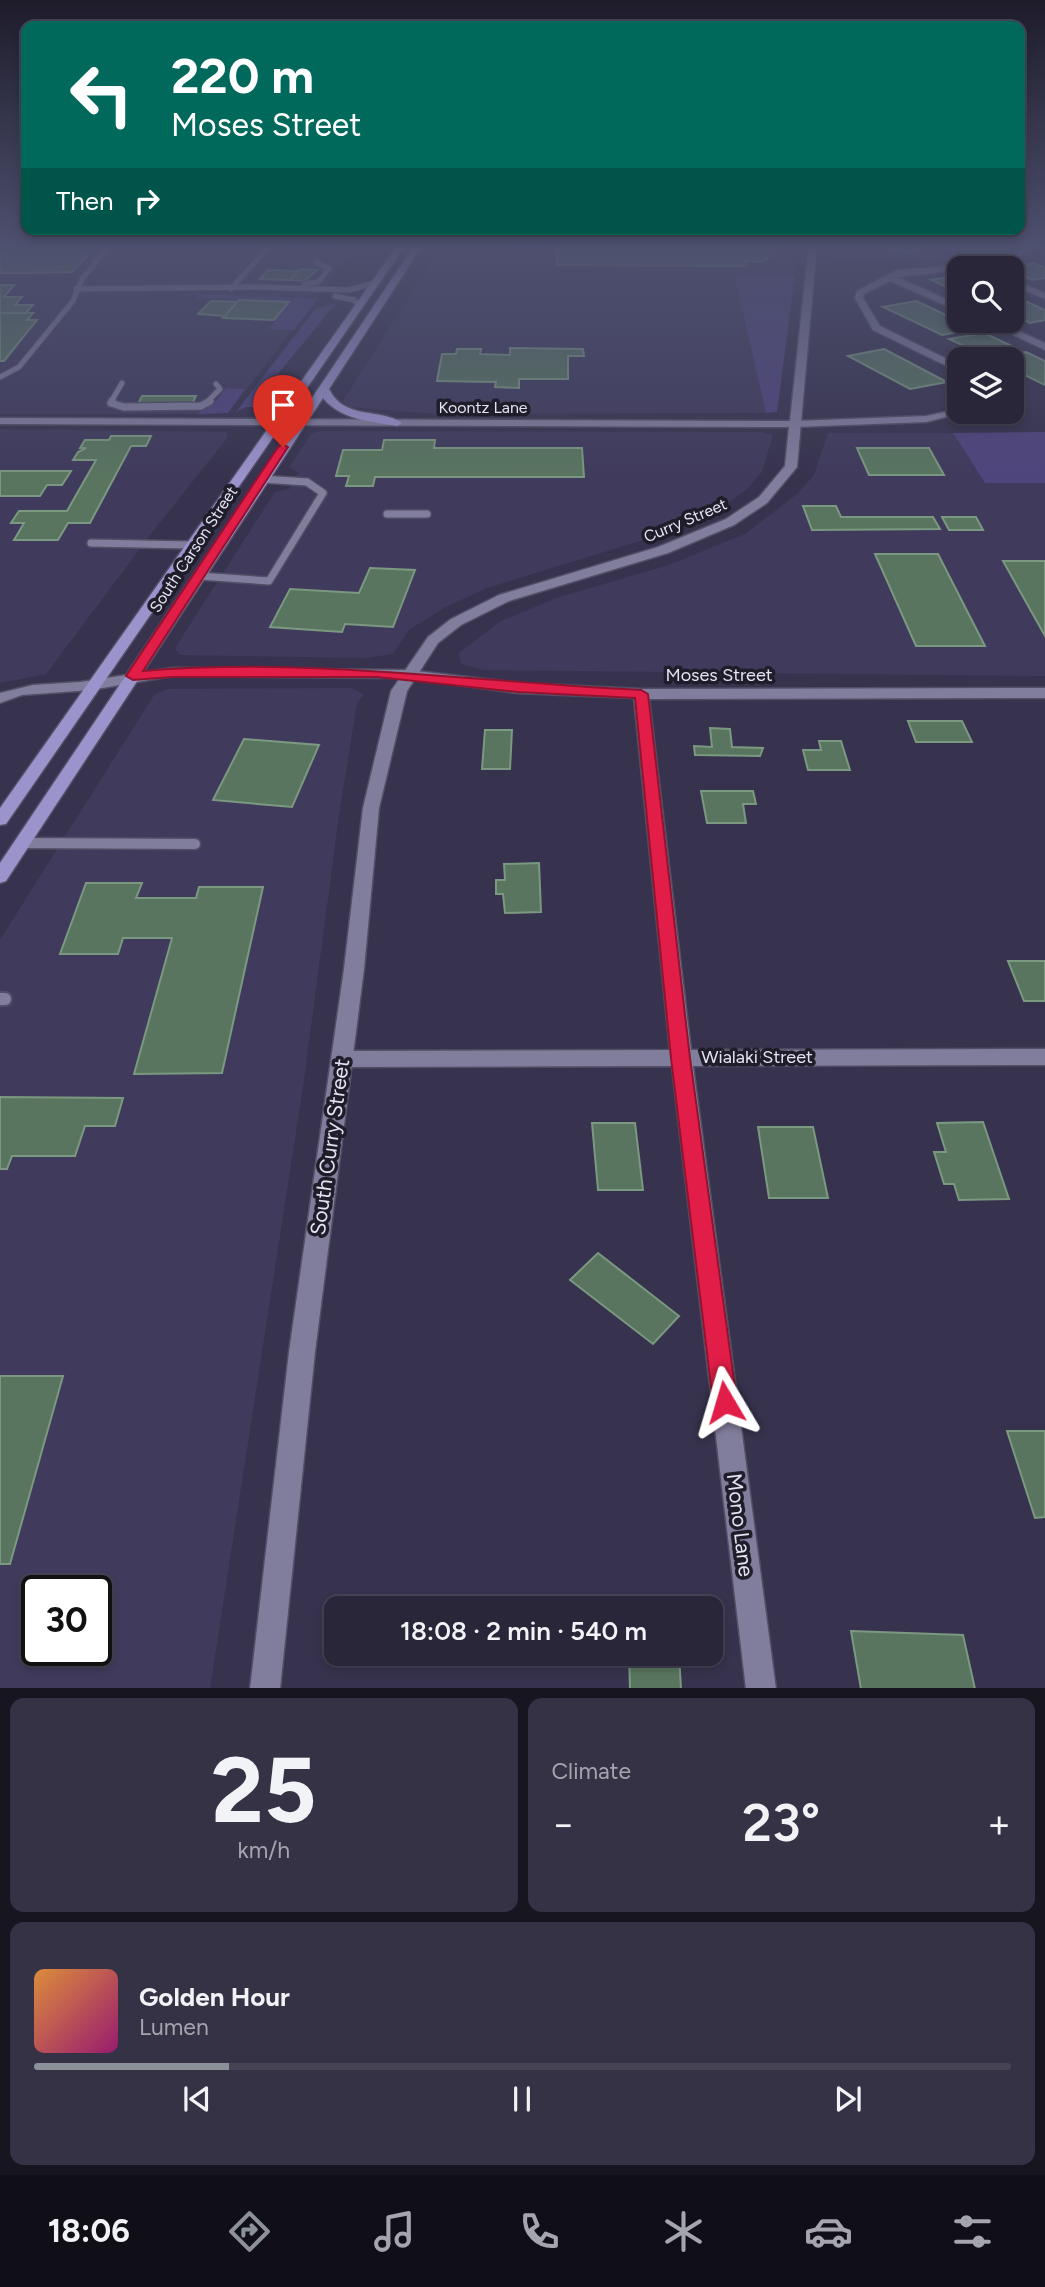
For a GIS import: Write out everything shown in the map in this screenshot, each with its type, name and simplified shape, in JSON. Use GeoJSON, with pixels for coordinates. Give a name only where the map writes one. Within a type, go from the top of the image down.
{"type":"FeatureCollection","features":[{"type":"Feature","properties":{"kind":"main road","name":"South Carson Street"},"geometry":{"type":"LineString","coordinates":[[0,820],[346,322]]}},
{"type":"Feature","properties":{"kind":"main road","name":"South Carson Street"},"geometry":{"type":"LineString","coordinates":[[0,877],[367,322]]}},
{"type":"Feature","properties":{"kind":"main road"},"geometry":{"type":"LineString","coordinates":[[323,388],[327,400],[338,410],[397,423]]}},
{"type":"Feature","properties":{"kind":"street","name":"Curry Street"},"geometry":{"type":"LineString","coordinates":[[450,627],[504,598],[663,550],[730,522],[763,500],[792,467],[805,322]]}},
{"type":"Feature","properties":{"kind":"street"},"geometry":{"type":"LineString","coordinates":[[872,322],[876,328],[947,363]]}},
{"type":"Feature","properties":{"kind":"street"},"geometry":{"type":"LineString","coordinates":[[1014,333],[1045,347]]}},
{"type":"Feature","properties":{"kind":"street","name":"Koontz Lane"},"geometry":{"type":"LineString","coordinates":[[0,421],[796,424],[926,419],[947,415]]}},
{"type":"Feature","properties":{"kind":"street","name":"South Curry Street"},"geometry":{"type":"LineString","coordinates":[[265,1688],[302,1352],[342,1059],[371,808],[399,691],[433,640],[450,627]]}},
{"type":"Feature","properties":{"kind":"street","name":"Moses Street"},"geometry":{"type":"LineString","coordinates":[[0,698],[18,691],[92,685],[133,676],[172,673],[408,674],[518,688],[641,694],[1045,693]]}},
{"type":"Feature","properties":{"kind":"street","name":"Mono Lane"},"geometry":{"type":"LineString","coordinates":[[641,694],[681,1058],[761,1688]]}},
{"type":"Feature","properties":{"kind":"street","name":"Wialaki Street"},"geometry":{"type":"LineString","coordinates":[[342,1059],[1045,1058]]}},
{"type":"Feature","properties":{"kind":"lane"},"geometry":{"type":"LineString","coordinates":[[0,377],[19,367],[55,322]]}},
{"type":"Feature","properties":{"kind":"lane"},"geometry":{"type":"LineString","coordinates":[[122,383],[111,402],[120,407],[207,404],[220,389],[216,384]]}},
{"type":"Feature","properties":{"kind":"lane"},"geometry":{"type":"LineString","coordinates":[[199,576],[269,581],[323,493],[307,482],[262,479]]}},
{"type":"Feature","properties":{"kind":"lane"},"geometry":{"type":"LineString","coordinates":[[387,514],[427,514]]}},
{"type":"Feature","properties":{"kind":"lane"},"geometry":{"type":"LineString","coordinates":[[91,543],[191,545]]}},
{"type":"Feature","properties":{"kind":"lane"},"geometry":{"type":"LineString","coordinates":[[22,843],[195,844]]}},
{"type":"Feature","properties":{"kind":"shaded area"},"geometry":{"type":"Polygon","coordinates":[[[0,322],[299,322],[228,413],[0,414],[0,322]]]}},
{"type":"Feature","properties":{"kind":"shaded area"},"geometry":{"type":"Polygon","coordinates":[[[274,322],[300,322],[294,330],[269,329],[274,322]]]}},
{"type":"Feature","properties":{"kind":"shaded area"},"geometry":{"type":"Polygon","coordinates":[[[305,322],[321,322],[278,374],[268,378],[272,383],[254,407],[246,407],[236,412],[305,322]]]}},
{"type":"Feature","properties":{"kind":"shaded area"},"geometry":{"type":"Polygon","coordinates":[[[393,322],[745,322],[766,413],[437,414],[349,407],[343,401],[393,322]]]}},
{"type":"Feature","properties":{"kind":"shaded area"},"geometry":{"type":"Polygon","coordinates":[[[745,322],[789,322],[777,412],[766,413],[745,322]]]}},
{"type":"Feature","properties":{"kind":"shaded area"},"geometry":{"type":"Polygon","coordinates":[[[226,388],[245,389],[228,413],[197,414],[216,401],[226,388]]]}},
{"type":"Feature","properties":{"kind":"shaded area"},"geometry":{"type":"Polygon","coordinates":[[[0,429],[227,432],[228,437],[46,674],[0,683],[0,429]]]}},
{"type":"Feature","properties":{"kind":"shaded area"},"geometry":{"type":"Polygon","coordinates":[[[760,432],[773,435],[762,472],[746,490],[720,508],[653,537],[487,588],[444,608],[410,629],[392,654],[367,658],[180,655],[175,648],[271,498],[275,492],[289,489],[298,473],[289,467],[312,433],[760,432]]]}},
{"type":"Feature","properties":{"kind":"shaded area"},"geometry":{"type":"Polygon","coordinates":[[[1045,432],[1045,483],[985,483],[953,433],[1045,432]]]}},
{"type":"Feature","properties":{"kind":"shaded area"},"geometry":{"type":"Polygon","coordinates":[[[828,433],[953,433],[985,483],[1045,483],[1045,676],[484,670],[461,664],[459,653],[501,621],[559,597],[666,566],[745,534],[797,494],[814,475],[828,433]]]}},
{"type":"Feature","properties":{"kind":"shaded area"},"geometry":{"type":"Polygon","coordinates":[[[351,688],[364,694],[357,703],[339,815],[303,1087],[210,1688],[0,1688],[0,940],[154,695],[167,689],[351,688]]]}},
{"type":"Feature","properties":{"kind":"building"},"geometry":{"type":"Polygon","coordinates":[[[0,322],[36,322],[4,361],[0,361],[0,322]]]}},
{"type":"Feature","properties":{"kind":"building"},"geometry":{"type":"Polygon","coordinates":[[[914,322],[947,322],[947,333],[953,333],[942,335],[914,322]]]}},
{"type":"Feature","properties":{"kind":"building"},"geometry":{"type":"Polygon","coordinates":[[[984,333],[1014,347],[966,347],[949,339],[984,333]]]}},
{"type":"Feature","properties":{"kind":"building"},"geometry":{"type":"Polygon","coordinates":[[[510,348],[583,349],[584,356],[568,356],[568,379],[519,379],[519,388],[495,387],[496,382],[437,381],[442,354],[456,354],[457,349],[481,349],[480,354],[510,355],[510,348]]]}},
{"type":"Feature","properties":{"kind":"building"},"geometry":{"type":"Polygon","coordinates":[[[884,349],[947,382],[910,389],[848,356],[884,349]]]}},
{"type":"Feature","properties":{"kind":"building"},"geometry":{"type":"Polygon","coordinates":[[[1024,352],[1045,361],[1045,385],[1024,375],[1024,352]]]}},
{"type":"Feature","properties":{"kind":"building"},"geometry":{"type":"Polygon","coordinates":[[[142,396],[196,396],[192,404],[138,404],[142,396]]]}},
{"type":"Feature","properties":{"kind":"building"},"geometry":{"type":"Polygon","coordinates":[[[111,436],[151,436],[146,446],[131,446],[90,523],[68,523],[58,540],[14,540],[24,523],[11,523],[19,511],[67,511],[96,460],[73,460],[78,452],[86,448],[80,448],[85,440],[109,440],[111,436]]]}},
{"type":"Feature","properties":{"kind":"building"},"geometry":{"type":"Polygon","coordinates":[[[384,440],[435,440],[434,448],[582,448],[584,477],[375,477],[373,486],[346,486],[349,476],[336,476],[343,450],[382,450],[384,440]]]}},
{"type":"Feature","properties":{"kind":"building"},"geometry":{"type":"Polygon","coordinates":[[[857,448],[929,448],[944,475],[869,475],[857,448]]]}},
{"type":"Feature","properties":{"kind":"building"},"geometry":{"type":"Polygon","coordinates":[[[0,471],[71,471],[62,485],[47,485],[40,496],[0,496],[0,471]]]}},
{"type":"Feature","properties":{"kind":"building"},"geometry":{"type":"Polygon","coordinates":[[[803,506],[836,506],[841,517],[933,517],[940,529],[812,530],[803,506]]]}},
{"type":"Feature","properties":{"kind":"building"},"geometry":{"type":"Polygon","coordinates":[[[942,517],[976,517],[983,530],[949,530],[942,517]]]}},
{"type":"Feature","properties":{"kind":"building"},"geometry":{"type":"Polygon","coordinates":[[[875,554],[938,554],[985,646],[916,646],[875,554]]]}},
{"type":"Feature","properties":{"kind":"building"},"geometry":{"type":"Polygon","coordinates":[[[1003,561],[1045,561],[1045,636],[1003,561]]]}},
{"type":"Feature","properties":{"kind":"building"},"geometry":{"type":"Polygon","coordinates":[[[370,568],[415,570],[393,627],[345,624],[342,632],[270,627],[290,589],[359,593],[370,568]]]}},
{"type":"Feature","properties":{"kind":"building"},"geometry":{"type":"Polygon","coordinates":[[[908,721],[962,721],[972,742],[916,742],[908,721]]]}},
{"type":"Feature","properties":{"kind":"building"},"geometry":{"type":"Polygon","coordinates":[[[710,728],[730,729],[732,747],[763,748],[760,756],[695,755],[694,746],[712,747],[710,728]]]}},
{"type":"Feature","properties":{"kind":"building"},"geometry":{"type":"Polygon","coordinates":[[[485,730],[512,730],[510,769],[482,769],[485,730]]]}},
{"type":"Feature","properties":{"kind":"building"},"geometry":{"type":"Polygon","coordinates":[[[244,739],[319,745],[292,807],[213,800],[244,739]]]}},
{"type":"Feature","properties":{"kind":"building"},"geometry":{"type":"Polygon","coordinates":[[[819,741],[841,741],[850,770],[808,770],[803,750],[821,750],[819,741]]]}},
{"type":"Feature","properties":{"kind":"building"},"geometry":{"type":"Polygon","coordinates":[[[701,791],[753,791],[756,804],[743,804],[746,823],[707,823],[701,791]]]}},
{"type":"Feature","properties":{"kind":"building"},"geometry":{"type":"Polygon","coordinates":[[[539,863],[541,912],[505,913],[503,894],[496,894],[496,880],[505,880],[504,864],[539,863]]]}},
{"type":"Feature","properties":{"kind":"building"},"geometry":{"type":"Polygon","coordinates":[[[86,883],[142,883],[136,898],[196,898],[199,887],[263,887],[222,1073],[134,1074],[172,938],[123,938],[118,954],[60,954],[86,883]]]}},
{"type":"Feature","properties":{"kind":"building"},"geometry":{"type":"Polygon","coordinates":[[[1008,961],[1045,961],[1045,1001],[1024,1001],[1008,961]]]}},
{"type":"Feature","properties":{"kind":"building"},"geometry":{"type":"Polygon","coordinates":[[[0,1097],[123,1098],[115,1126],[85,1126],[75,1156],[12,1156],[7,1169],[0,1169],[0,1097]]]}},
{"type":"Feature","properties":{"kind":"building"},"geometry":{"type":"Polygon","coordinates":[[[983,1122],[1009,1199],[959,1200],[954,1184],[944,1184],[934,1152],[946,1152],[937,1123],[983,1122]]]}},
{"type":"Feature","properties":{"kind":"building"},"geometry":{"type":"Polygon","coordinates":[[[592,1123],[635,1123],[643,1190],[598,1190],[592,1123]]]}},
{"type":"Feature","properties":{"kind":"building"},"geometry":{"type":"Polygon","coordinates":[[[758,1127],[813,1127],[828,1198],[769,1198],[758,1127]]]}},
{"type":"Feature","properties":{"kind":"building"},"geometry":{"type":"Polygon","coordinates":[[[598,1253],[679,1316],[653,1344],[570,1280],[598,1253]]]}},
{"type":"Feature","properties":{"kind":"building"},"geometry":{"type":"Polygon","coordinates":[[[0,1376],[63,1376],[10,1564],[0,1564],[0,1376]]]}},
{"type":"Feature","properties":{"kind":"building"},"geometry":{"type":"Polygon","coordinates":[[[1007,1431],[1045,1431],[1045,1517],[1035,1518],[1007,1431]]]}},
{"type":"Feature","properties":{"kind":"building"},"geometry":{"type":"Polygon","coordinates":[[[851,1631],[963,1635],[975,1688],[861,1688],[851,1631]]]}},
{"type":"Feature","properties":{"kind":"building"},"geometry":{"type":"Polygon","coordinates":[[[629,1666],[680,1666],[681,1688],[630,1688],[629,1666]]]}},
{"type":"Feature","properties":{"kind":"route"},"geometry":{"type":"LineString","coordinates":[[283,447],[133,676],[161,673],[408,674],[518,688],[641,694],[681,1058],[725,1402]]}}]}
